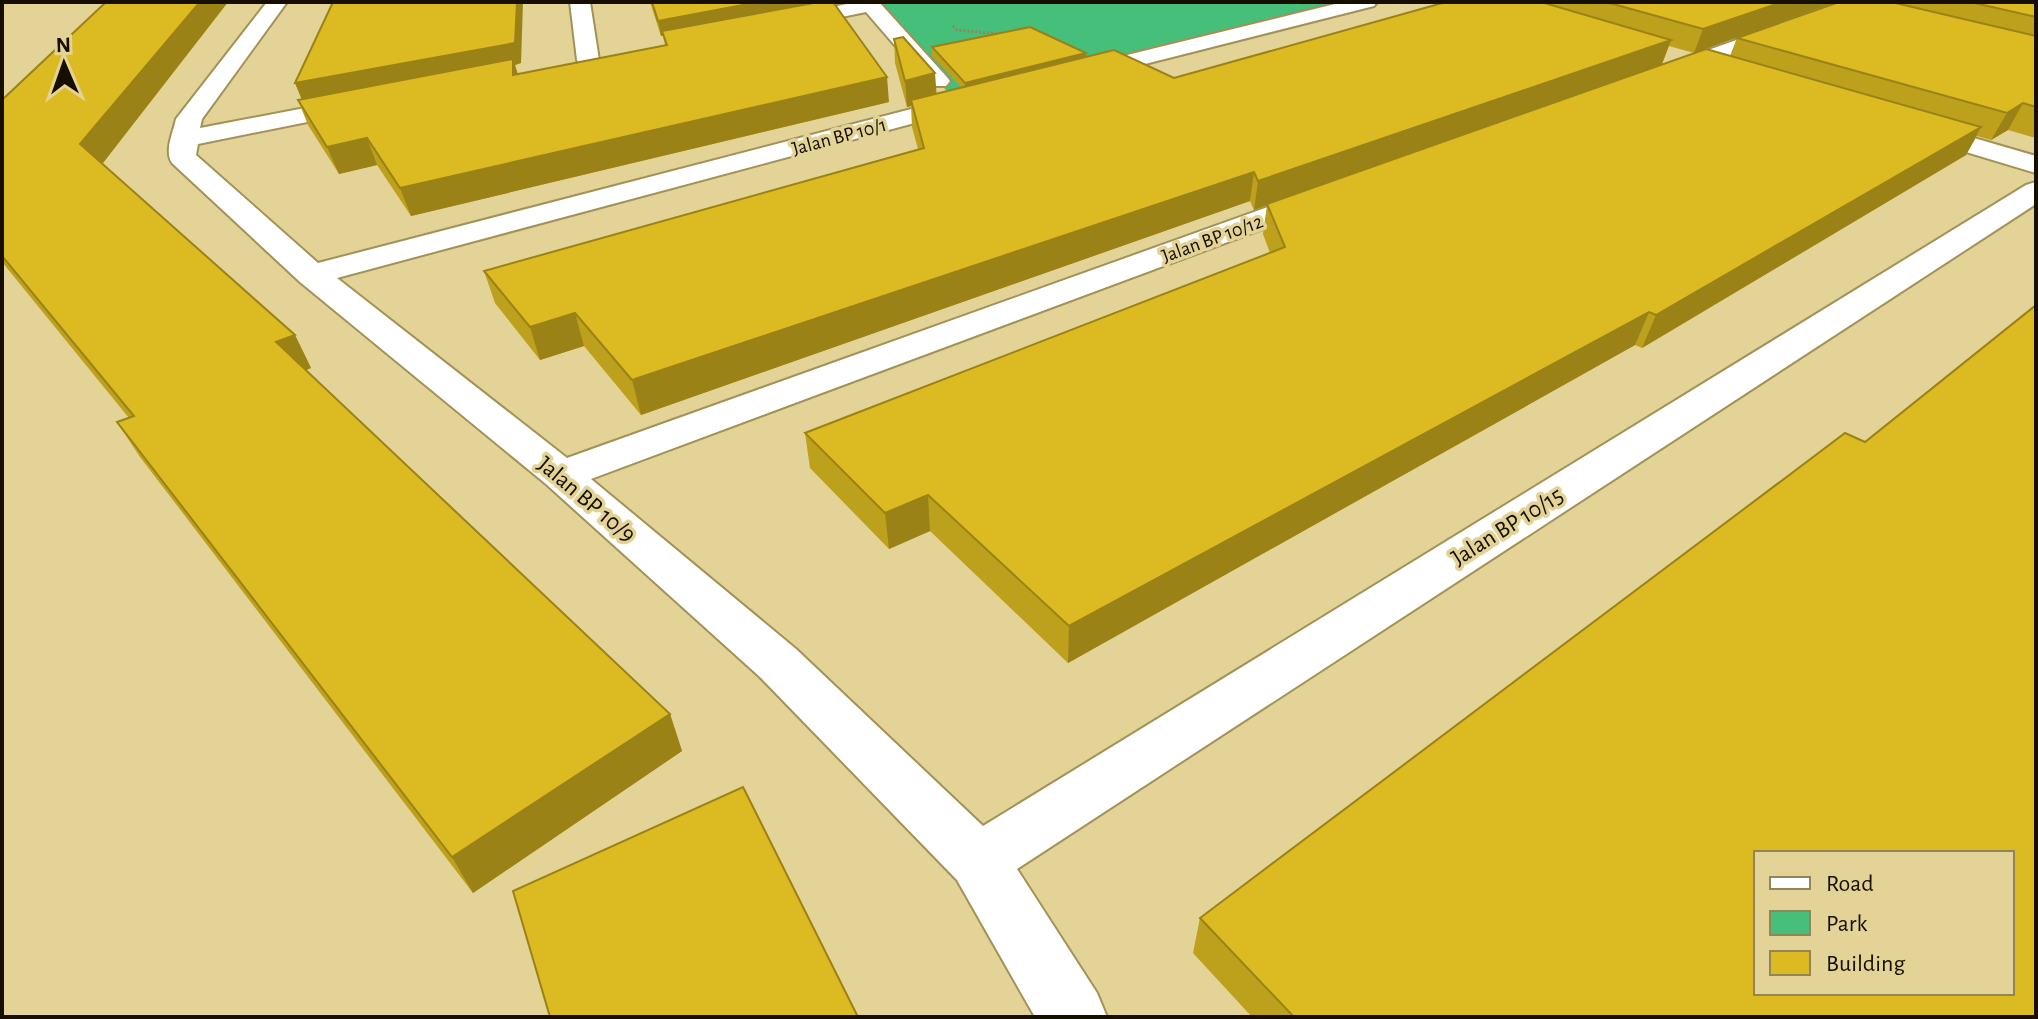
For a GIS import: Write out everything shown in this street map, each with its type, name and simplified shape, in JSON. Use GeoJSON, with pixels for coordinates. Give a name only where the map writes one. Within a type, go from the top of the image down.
{"type":"FeatureCollection","features":[{"type":"Feature","properties":{"kind":"street"},"geometry":{"type":"LineString","coordinates":[[277,2],[189,119],[183,139],[386,99]]}},
{"type":"Feature","properties":{"kind":"street"},"geometry":{"type":"LineString","coordinates":[[580,2],[581,62],[618,55]]}},
{"type":"Feature","properties":{"kind":"street"},"geometry":{"type":"LineString","coordinates":[[1048,82],[1367,2]]}},
{"type":"Feature","properties":{"kind":"street"},"geometry":{"type":"LineString","coordinates":[[766,26],[870,4],[958,104]]}},
{"type":"Feature","properties":{"kind":"street"},"geometry":{"type":"LineString","coordinates":[[1633,84],[1863,8]]}},
{"type":"Feature","properties":{"kind":"street"},"geometry":{"type":"LineString","coordinates":[[1649,50],[1737,76]]}},
{"type":"Feature","properties":{"kind":"street","name":"Jalan BP 10/1"},"geometry":{"type":"LineString","coordinates":[[312,275],[988,97]]}},
{"type":"Feature","properties":{"kind":"street"},"geometry":{"type":"LineString","coordinates":[[1886,121],[2036,165]]}},
{"type":"Feature","properties":{"kind":"street","name":"Jalan BP 10/9"},"geometry":{"type":"LineString","coordinates":[[183,139],[182,157],[312,275],[561,475],[778,663],[978,861],[1073,1017]]}},
{"type":"Feature","properties":{"kind":"street","name":"Jalan BP 10/12"},"geometry":{"type":"LineString","coordinates":[[561,475],[1352,186]]}},
{"type":"Feature","properties":{"kind":"street","name":"Jalan BP 10/15"},"geometry":{"type":"LineString","coordinates":[[978,861],[2036,191]]}},
{"type":"Feature","properties":{"kind":"green space"},"geometry":{"type":"Polygon","coordinates":[[[869,2],[1367,2],[958,104],[869,2]]]}},
{"type":"Feature","properties":{"kind":"building"},"geometry":{"type":"Polygon","coordinates":[[[106,2],[200,2],[80,144],[295,335],[276,342],[670,714],[452,857],[117,422],[134,416],[2,256],[2,100],[106,2]]]}},
{"type":"Feature","properties":{"kind":"building"},"geometry":{"type":"Polygon","coordinates":[[[333,2],[517,2],[515,43],[295,83],[333,2]]]}},
{"type":"Feature","properties":{"kind":"building"},"geometry":{"type":"Polygon","coordinates":[[[652,2],[759,2],[658,21],[652,2]]]}},
{"type":"Feature","properties":{"kind":"building"},"geometry":{"type":"Polygon","coordinates":[[[833,2],[887,77],[400,188],[367,138],[327,147],[298,100],[513,59],[513,75],[667,45],[662,31],[833,2]]]}},
{"type":"Feature","properties":{"kind":"building"},"geometry":{"type":"Polygon","coordinates":[[[1446,2],[1541,2],[1671,40],[1258,181],[1254,172],[632,380],[575,313],[530,327],[484,271],[924,148],[911,100],[1114,50],[1174,78],[1446,2]]]}},
{"type":"Feature","properties":{"kind":"building"},"geometry":{"type":"Polygon","coordinates":[[[1606,2],[1782,2],[1703,29],[1606,2]]]}},
{"type":"Feature","properties":{"kind":"building"},"geometry":{"type":"Polygon","coordinates":[[[1839,2],[1891,2],[2036,36],[2036,107],[2023,103],[2007,113],[1737,38],[1839,2]]]}},
{"type":"Feature","properties":{"kind":"building"},"geometry":{"type":"Polygon","coordinates":[[[1970,2],[2036,2],[2036,17],[1970,2]]]}},
{"type":"Feature","properties":{"kind":"building"},"geometry":{"type":"Polygon","coordinates":[[[1030,27],[1086,53],[965,83],[932,47],[1030,27]]]}},
{"type":"Feature","properties":{"kind":"building"},"geometry":{"type":"Polygon","coordinates":[[[903,37],[935,73],[905,81],[894,39],[903,37]]]}},
{"type":"Feature","properties":{"kind":"building"},"geometry":{"type":"Polygon","coordinates":[[[1706,49],[1981,127],[1656,315],[1649,312],[1069,626],[928,495],[885,513],[805,433],[1285,247],[1267,204],[1706,49]]]}},
{"type":"Feature","properties":{"kind":"building"},"geometry":{"type":"Polygon","coordinates":[[[2036,305],[2036,1017],[1294,1017],[1200,918],[1845,433],[1865,442],[2036,305]]]}},
{"type":"Feature","properties":{"kind":"building"},"geometry":{"type":"Polygon","coordinates":[[[743,787],[858,1017],[550,1017],[513,891],[743,787]]]}}]}
